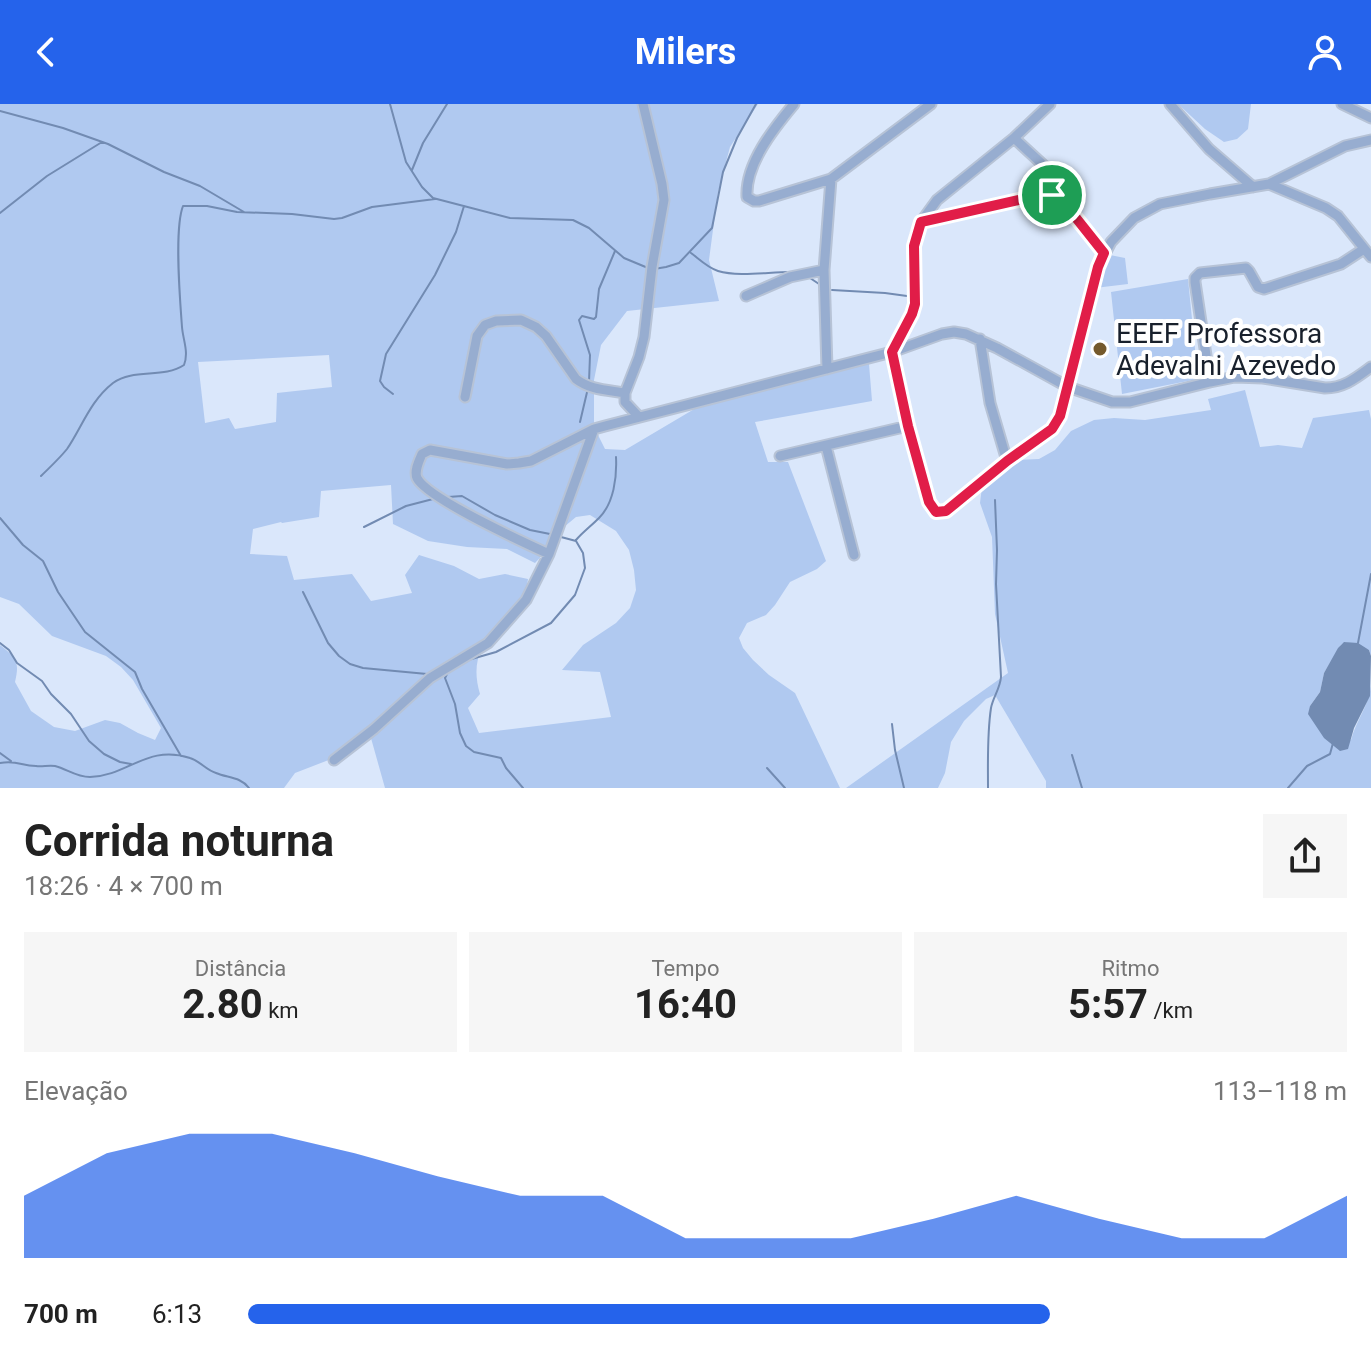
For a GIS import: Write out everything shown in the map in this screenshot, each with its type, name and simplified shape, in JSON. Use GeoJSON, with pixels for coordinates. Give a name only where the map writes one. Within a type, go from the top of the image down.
{"type":"FeatureCollection","features":[{"type":"Feature","properties":{"kind":"street"},"geometry":{"type":"LineString","coordinates":[[639,417],[624,398],[644,337],[664,200],[643,104]]}},
{"type":"Feature","properties":{"kind":"street"},"geometry":{"type":"LineString","coordinates":[[794,104],[756,160],[747,190],[747,197],[754,201],[831,179],[931,104]]}},
{"type":"Feature","properties":{"kind":"street"},"geometry":{"type":"LineString","coordinates":[[1050,104],[1014,138],[937,200],[921,222],[914,246],[915,304],[892,352],[929,502],[933,509],[941,513],[1057,423],[1098,267],[1119,232],[1134,218],[1160,204],[1269,184],[1345,146],[1371,139]]}},
{"type":"Feature","properties":{"kind":"street"},"geometry":{"type":"LineString","coordinates":[[1170,104],[1209,149],[1253,187]]}},
{"type":"Feature","properties":{"kind":"street"},"geometry":{"type":"LineString","coordinates":[[1342,104],[1371,118]]}},
{"type":"Feature","properties":{"kind":"street"},"geometry":{"type":"LineString","coordinates":[[1014,138],[1052,173],[1055,178],[1052,195]]}},
{"type":"Feature","properties":{"kind":"street"},"geometry":{"type":"LineString","coordinates":[[827,369],[824,270],[831,179]]}},
{"type":"Feature","properties":{"kind":"street"},"geometry":{"type":"LineString","coordinates":[[1210,382],[1195,282],[1200,273],[1243,267],[1258,287],[1264,289],[1368,253],[1338,216],[1269,184]]}},
{"type":"Feature","properties":{"kind":"street"},"geometry":{"type":"LineString","coordinates":[[921,222],[1037,195],[1052,195],[1065,204],[1104,253]]}},
{"type":"Feature","properties":{"kind":"street"},"geometry":{"type":"LineString","coordinates":[[746,296],[790,277],[824,270]]}},
{"type":"Feature","properties":{"kind":"street"},"geometry":{"type":"LineString","coordinates":[[465,397],[477,336],[485,325],[496,321],[521,320],[546,336],[576,379],[597,389],[625,393]]}},
{"type":"Feature","properties":{"kind":"street"},"geometry":{"type":"LineString","coordinates":[[549,554],[435,495],[416,477],[422,454],[430,450],[507,464],[531,461],[594,429],[892,352],[954,332],[980,339],[1102,400],[1120,403],[1210,382],[1249,377],[1333,388],[1349,383],[1371,367]]}},
{"type":"Feature","properties":{"kind":"street"},"geometry":{"type":"LineString","coordinates":[[980,339],[986,385],[1007,461]]}},
{"type":"Feature","properties":{"kind":"street"},"geometry":{"type":"LineString","coordinates":[[780,456],[908,426]]}},
{"type":"Feature","properties":{"kind":"street"},"geometry":{"type":"LineString","coordinates":[[334,760],[374,729],[430,678],[494,637],[526,600],[549,554],[594,429]]}},
{"type":"Feature","properties":{"kind":"street"},"geometry":{"type":"LineString","coordinates":[[826,446],[854,555]]}},
{"type":"Feature","properties":{"kind":"shaded area"},"geometry":{"type":"Polygon","coordinates":[[[0,104],[758,104],[730,147],[718,192],[709,260],[719,301],[627,311],[601,345],[594,380],[594,427],[605,449],[625,450],[733,389],[781,375],[869,364],[872,401],[755,422],[768,462],[788,462],[826,561],[790,582],[766,615],[747,623],[739,638],[753,660],[795,693],[840,788],[385,788],[369,731],[339,756],[295,773],[284,788],[0,788],[0,645],[15,660],[15,682],[31,711],[54,727],[75,731],[105,720],[120,723],[155,740],[161,728],[133,680],[121,667],[106,656],[52,636],[19,604],[0,597],[0,104]],[[329,355],[198,362],[205,423],[229,418],[235,429],[276,422],[277,393],[332,387],[329,355]],[[391,485],[321,491],[319,517],[253,529],[250,554],[287,556],[294,580],[352,574],[371,601],[412,593],[405,575],[419,555],[454,566],[479,579],[505,574],[528,579],[517,606],[480,653],[476,670],[480,694],[468,708],[479,733],[611,717],[600,672],[562,670],[583,645],[616,623],[630,608],[636,590],[634,570],[629,550],[616,531],[590,515],[576,517],[535,563],[507,549],[428,541],[393,524],[391,485]]]}},
{"type":"Feature","properties":{"kind":"shaded area"},"geometry":{"type":"Polygon","coordinates":[[[1178,104],[1251,104],[1248,129],[1237,139],[1224,142],[1178,104]]]}},
{"type":"Feature","properties":{"kind":"shaded area"},"geometry":{"type":"Polygon","coordinates":[[[1105,254],[1125,258],[1128,284],[1095,288],[1105,254]]]}},
{"type":"Feature","properties":{"kind":"shaded area"},"geometry":{"type":"Polygon","coordinates":[[[1188,279],[1198,379],[1122,394],[1111,292],[1188,279]]]}},
{"type":"Feature","properties":{"kind":"shaded area"},"geometry":{"type":"Polygon","coordinates":[[[1245,390],[1260,447],[1278,445],[1302,448],[1313,418],[1369,410],[1371,656],[1369,650],[1345,642],[1341,645],[1324,673],[1320,692],[1310,706],[1351,740],[1371,686],[1371,788],[1046,788],[1046,781],[995,695],[986,699],[964,721],[951,742],[945,773],[938,788],[846,788],[1008,673],[995,614],[992,537],[980,503],[982,487],[1015,460],[1039,459],[1055,450],[1071,431],[1094,420],[1145,420],[1211,410],[1208,399],[1245,390]]]}},
{"type":"Feature","properties":{"kind":"shaded area"},"geometry":{"type":"Polygon","coordinates":[[[1344,642],[1358,643],[1369,650],[1370,696],[1354,728],[1348,749],[1340,751],[1324,738],[1308,714],[1320,692],[1324,673],[1344,642]]]}},
{"type":"Feature","properties":{"kind":"waterway"},"geometry":{"type":"LineString","coordinates":[[390,104],[406,162],[433,198],[510,218],[573,220],[589,228],[624,258],[648,268]]}},
{"type":"Feature","properties":{"kind":"waterway"},"geometry":{"type":"LineString","coordinates":[[412,170],[423,143],[447,104]]}},
{"type":"Feature","properties":{"kind":"waterway"},"geometry":{"type":"LineString","coordinates":[[654,269],[679,263],[712,228],[723,172],[756,104]]}},
{"type":"Feature","properties":{"kind":"waterway"},"geometry":{"type":"LineString","coordinates":[[0,111],[108,144],[200,186],[244,212]]}},
{"type":"Feature","properties":{"kind":"waterway"},"geometry":{"type":"LineString","coordinates":[[0,213],[47,176],[102,142]]}},
{"type":"Feature","properties":{"kind":"waterway"},"geometry":{"type":"LineString","coordinates":[[41,476],[67,449],[92,406],[113,383],[121,378],[167,372],[184,365],[186,351],[178,247],[183,206],[334,219],[372,207],[435,199]]}},
{"type":"Feature","properties":{"kind":"waterway"},"geometry":{"type":"LineString","coordinates":[[393,394],[380,381],[386,354],[435,275],[456,232],[464,206]]}},
{"type":"Feature","properties":{"kind":"waterway"},"geometry":{"type":"LineString","coordinates":[[589,382],[590,355],[579,320],[582,316],[596,317],[599,289],[615,251]]}},
{"type":"Feature","properties":{"kind":"waterway"},"geometry":{"type":"LineString","coordinates":[[691,253],[711,268],[726,273],[790,272]]}},
{"type":"Feature","properties":{"kind":"waterway"},"geometry":{"type":"LineString","coordinates":[[810,278],[819,284]]}},
{"type":"Feature","properties":{"kind":"waterway"},"geometry":{"type":"LineString","coordinates":[[832,290],[907,296]]}},
{"type":"Feature","properties":{"kind":"waterway"},"geometry":{"type":"LineString","coordinates":[[580,422],[588,388]]}},
{"type":"Feature","properties":{"kind":"waterway"},"geometry":{"type":"LineString","coordinates":[[576,540],[608,505],[615,481],[616,457]]}},
{"type":"Feature","properties":{"kind":"waterway"},"geometry":{"type":"LineString","coordinates":[[448,497],[462,496],[495,515],[530,530],[550,534]]}},
{"type":"Feature","properties":{"kind":"waterway"},"geometry":{"type":"LineString","coordinates":[[364,527],[406,506],[433,499]]}},
{"type":"Feature","properties":{"kind":"waterway"},"geometry":{"type":"LineString","coordinates":[[988,788],[990,718],[1001,677],[995,500]]}},
{"type":"Feature","properties":{"kind":"waterway"},"geometry":{"type":"LineString","coordinates":[[0,518],[23,545],[43,561],[58,592],[85,632],[135,672],[181,756]]}},
{"type":"Feature","properties":{"kind":"waterway"},"geometry":{"type":"LineString","coordinates":[[468,660],[496,652],[551,623],[575,595],[585,568],[583,553],[576,541],[561,537]]}},
{"type":"Feature","properties":{"kind":"waterway"},"geometry":{"type":"LineString","coordinates":[[1358,643],[1371,574]]}},
{"type":"Feature","properties":{"kind":"waterway"},"geometry":{"type":"LineString","coordinates":[[303,592],[328,643],[350,664],[427,674]]}},
{"type":"Feature","properties":{"kind":"waterway"},"geometry":{"type":"LineString","coordinates":[[0,643],[17,663],[42,681],[71,714],[89,741],[104,754],[131,764]]}},
{"type":"Feature","properties":{"kind":"waterway"},"geometry":{"type":"LineString","coordinates":[[448,672],[445,678],[466,746],[474,752],[501,758],[523,788]]}},
{"type":"Feature","properties":{"kind":"waterway"},"geometry":{"type":"LineString","coordinates":[[892,724],[904,788]]}},
{"type":"Feature","properties":{"kind":"waterway"},"geometry":{"type":"LineString","coordinates":[[1288,788],[1307,766],[1330,754],[1333,743]]}},
{"type":"Feature","properties":{"kind":"waterway"},"geometry":{"type":"LineString","coordinates":[[0,753],[11,761]]}},
{"type":"Feature","properties":{"kind":"waterway"},"geometry":{"type":"LineString","coordinates":[[0,763],[55,766],[90,777],[116,772],[149,758],[175,755],[194,759],[212,772],[234,778],[249,788]]}},
{"type":"Feature","properties":{"kind":"waterway"},"geometry":{"type":"LineString","coordinates":[[1072,755],[1082,788]]}},
{"type":"Feature","properties":{"kind":"waterway"},"geometry":{"type":"LineString","coordinates":[[767,768],[785,788]]}},
{"type":"Feature","properties":{"kind":"place","name":"EEEF Professora Adevalni Azevedo"},"geometry":{"type":"Point","coordinates":[1100,349]}},
{"type":"Feature","properties":{"kind":"route"},"geometry":{"type":"LineString","coordinates":[[1037,195],[1052,195],[1065,204],[1104,253],[1060,416],[1052,429],[946,511],[936,512],[929,502],[908,426],[892,352],[915,304],[916,235],[921,222],[1037,195]]}}]}
